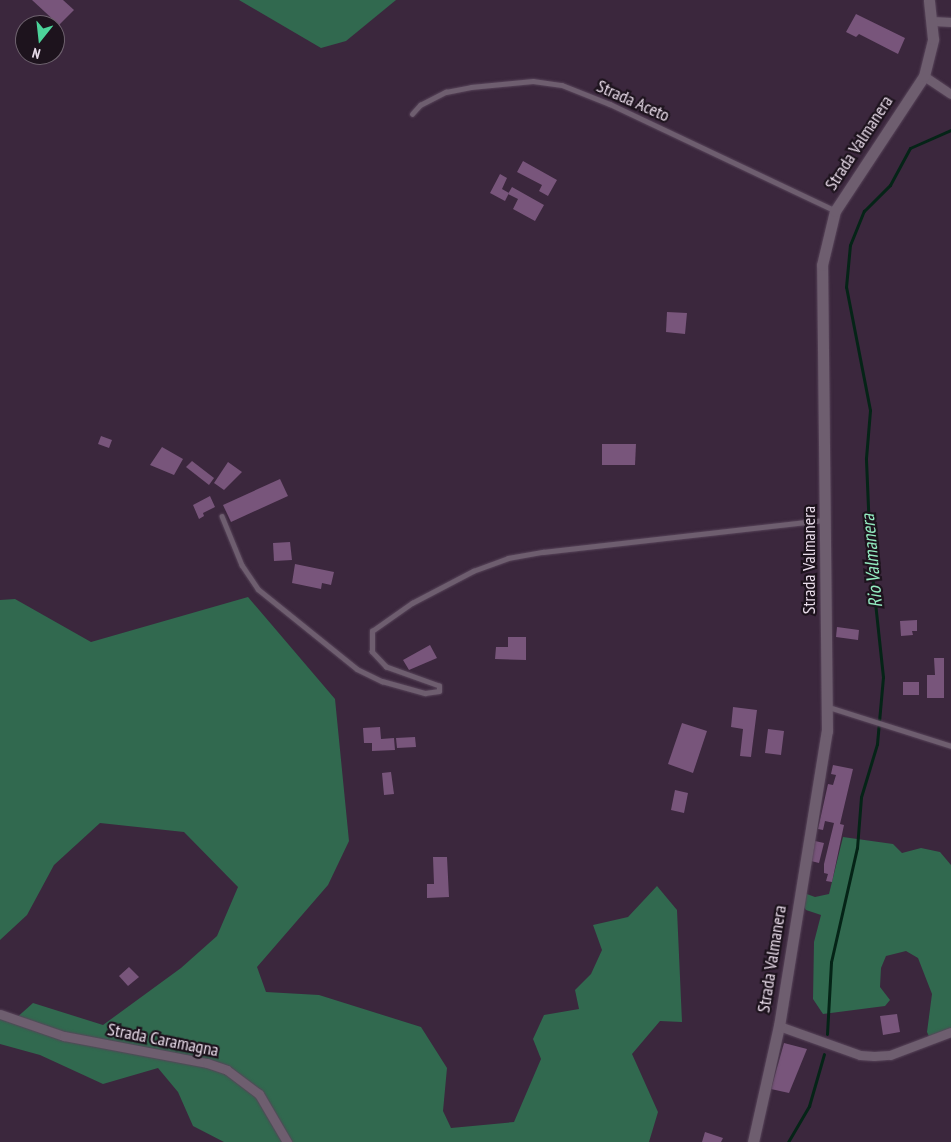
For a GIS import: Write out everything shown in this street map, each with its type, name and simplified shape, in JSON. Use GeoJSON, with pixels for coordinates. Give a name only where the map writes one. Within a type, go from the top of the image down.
{"type":"FeatureCollection","features":[{"type":"Feature","properties":{"kind":"street","name":"Strada Valmanera"},"geometry":{"type":"LineString","coordinates":[[752,1142],[779,1026],[825,759],[827,706],[827,519],[822,265],[836,211],[924,76],[933,39],[933,22],[929,0]]}},
{"type":"Feature","properties":{"kind":"street"},"geometry":{"type":"LineString","coordinates":[[933,22],[951,22]]}},
{"type":"Feature","properties":{"kind":"street"},"geometry":{"type":"LineString","coordinates":[[924,76],[951,94]]}},
{"type":"Feature","properties":{"kind":"street","name":"Strada Caramagna"},"geometry":{"type":"LineString","coordinates":[[0,1014],[64,1036],[207,1063],[227,1070],[259,1094],[287,1142]]}},
{"type":"Feature","properties":{"kind":"street"},"geometry":{"type":"LineString","coordinates":[[779,1026],[860,1055],[890,1055],[951,1032]]}},
{"type":"Feature","properties":{"kind":"lane","name":"Strada Aceto"},"geometry":{"type":"LineString","coordinates":[[412,114],[420,105],[446,92],[471,86],[533,81],[562,85],[610,104],[836,211]]}},
{"type":"Feature","properties":{"kind":"lane"},"geometry":{"type":"LineString","coordinates":[[222,516],[242,565],[263,593],[368,675],[425,693],[439,691],[439,686],[386,666],[372,652],[372,630],[412,603],[473,571],[508,558],[543,552],[827,519]]}},
{"type":"Feature","properties":{"kind":"lane"},"geometry":{"type":"LineString","coordinates":[[827,706],[951,746]]}},
{"type":"Feature","properties":{"kind":"green space"},"geometry":{"type":"Polygon","coordinates":[[[239,0],[396,0],[346,41],[321,48],[239,0]]]}},
{"type":"Feature","properties":{"kind":"green space"},"geometry":{"type":"Polygon","coordinates":[[[248,597],[335,699],[349,841],[328,885],[257,967],[266,992],[319,995],[421,1027],[447,1068],[443,1111],[451,1128],[514,1122],[541,1059],[533,1039],[544,1015],[579,1009],[575,990],[591,974],[602,950],[593,925],[628,917],[657,886],[677,910],[682,1022],[660,1021],[632,1054],[658,1112],[649,1142],[224,1142],[193,1126],[178,1092],[158,1068],[103,1084],[40,1055],[0,1044],[0,1014],[14,1020],[33,1003],[103,1025],[181,968],[217,936],[238,887],[184,832],[100,823],[54,865],[27,915],[0,940],[0,600],[15,599],[91,642],[248,597]]]}},
{"type":"Feature","properties":{"kind":"green space"},"geometry":{"type":"Polygon","coordinates":[[[843,837],[893,844],[902,853],[921,848],[940,852],[951,865],[951,1032],[931,1041],[927,1032],[932,994],[918,958],[906,951],[886,956],[881,968],[880,987],[890,1000],[885,1006],[823,1014],[813,999],[814,942],[821,915],[806,910],[802,904],[804,893],[815,897],[829,894],[843,837]]]}},
{"type":"Feature","properties":{"kind":"building"},"geometry":{"type":"Polygon","coordinates":[[[32,0],[63,0],[74,10],[65,19],[65,15],[48,15],[32,0]]]}},
{"type":"Feature","properties":{"kind":"building"},"geometry":{"type":"Polygon","coordinates":[[[856,14],[905,38],[898,54],[859,34],[856,37],[846,32],[856,14]]]}},
{"type":"Feature","properties":{"kind":"building"},"geometry":{"type":"Polygon","coordinates":[[[523,161],[557,180],[548,196],[539,191],[542,185],[517,172],[523,161]]]}},
{"type":"Feature","properties":{"kind":"building"},"geometry":{"type":"Polygon","coordinates":[[[500,174],[507,178],[502,189],[509,193],[505,201],[490,193],[500,174]]]}},
{"type":"Feature","properties":{"kind":"building"},"geometry":{"type":"Polygon","coordinates":[[[512,187],[544,205],[535,221],[513,209],[518,199],[508,194],[512,187]]]}},
{"type":"Feature","properties":{"kind":"building"},"geometry":{"type":"Polygon","coordinates":[[[667,312],[687,313],[685,334],[666,332],[667,312]]]}},
{"type":"Feature","properties":{"kind":"building"},"geometry":{"type":"Polygon","coordinates":[[[101,436],[112,440],[109,448],[98,444],[101,436]]]}},
{"type":"Feature","properties":{"kind":"building"},"geometry":{"type":"Polygon","coordinates":[[[602,444],[636,444],[635,465],[602,465],[602,444]]]}},
{"type":"Feature","properties":{"kind":"building"},"geometry":{"type":"Polygon","coordinates":[[[162,447],[183,459],[174,475],[150,465],[162,447]]]}},
{"type":"Feature","properties":{"kind":"building"},"geometry":{"type":"Polygon","coordinates":[[[192,461],[214,478],[209,485],[186,467],[192,461]]]}},
{"type":"Feature","properties":{"kind":"building"},"geometry":{"type":"Polygon","coordinates":[[[228,462],[242,472],[224,490],[214,483],[228,462]]]}},
{"type":"Feature","properties":{"kind":"building"},"geometry":{"type":"Polygon","coordinates":[[[280,479],[288,496],[231,522],[223,505],[280,479]]]}},
{"type":"Feature","properties":{"kind":"building"},"geometry":{"type":"Polygon","coordinates":[[[210,496],[215,507],[203,513],[204,516],[199,519],[193,505],[210,496]]]}},
{"type":"Feature","properties":{"kind":"building"},"geometry":{"type":"Polygon","coordinates":[[[290,542],[292,560],[274,561],[273,543],[290,542]]]}},
{"type":"Feature","properties":{"kind":"building"},"geometry":{"type":"Polygon","coordinates":[[[295,564],[334,572],[331,585],[322,583],[321,589],[292,583],[295,564]]]}},
{"type":"Feature","properties":{"kind":"building"},"geometry":{"type":"Polygon","coordinates":[[[917,620],[917,631],[912,631],[913,635],[901,636],[900,621],[917,620]]]}},
{"type":"Feature","properties":{"kind":"building"},"geometry":{"type":"Polygon","coordinates":[[[837,627],[859,630],[858,640],[836,637],[837,627]]]}},
{"type":"Feature","properties":{"kind":"building"},"geometry":{"type":"Polygon","coordinates":[[[508,637],[526,637],[526,660],[495,659],[496,647],[508,647],[508,637]]]}},
{"type":"Feature","properties":{"kind":"building"},"geometry":{"type":"Polygon","coordinates":[[[430,645],[437,658],[409,670],[403,660],[430,645]]]}},
{"type":"Feature","properties":{"kind":"building"},"geometry":{"type":"Polygon","coordinates":[[[934,658],[944,658],[944,698],[927,698],[927,675],[935,675],[934,658]]]}},
{"type":"Feature","properties":{"kind":"building"},"geometry":{"type":"Polygon","coordinates":[[[903,682],[919,682],[919,695],[903,695],[903,682]]]}},
{"type":"Feature","properties":{"kind":"building"},"geometry":{"type":"Polygon","coordinates":[[[733,707],[757,710],[751,757],[740,756],[743,729],[731,727],[733,707]]]}},
{"type":"Feature","properties":{"kind":"building"},"geometry":{"type":"Polygon","coordinates":[[[682,723],[707,731],[693,773],[668,764],[682,723]]]}},
{"type":"Feature","properties":{"kind":"building"},"geometry":{"type":"Polygon","coordinates":[[[380,727],[381,739],[394,738],[395,750],[372,751],[372,743],[364,743],[363,728],[380,727]]]}},
{"type":"Feature","properties":{"kind":"building"},"geometry":{"type":"Polygon","coordinates":[[[768,729],[784,731],[781,755],[765,753],[768,729]]]}},
{"type":"Feature","properties":{"kind":"building"},"geometry":{"type":"Polygon","coordinates":[[[415,737],[416,747],[397,748],[396,738],[415,737]]]}},
{"type":"Feature","properties":{"kind":"building"},"geometry":{"type":"Polygon","coordinates":[[[833,765],[853,769],[840,824],[844,825],[832,882],[826,881],[828,874],[824,873],[824,864],[834,823],[825,821],[823,830],[818,829],[828,784],[833,785],[836,775],[831,774],[833,765]]]}},
{"type":"Feature","properties":{"kind":"building"},"geometry":{"type":"Polygon","coordinates":[[[391,772],[394,794],[384,795],[382,773],[391,772]]]}},
{"type":"Feature","properties":{"kind":"building"},"geometry":{"type":"Polygon","coordinates":[[[675,790],[688,793],[684,813],[671,810],[675,790]]]}},
{"type":"Feature","properties":{"kind":"building"},"geometry":{"type":"Polygon","coordinates":[[[815,841],[824,843],[819,863],[811,861],[815,841]]]}},
{"type":"Feature","properties":{"kind":"building"},"geometry":{"type":"Polygon","coordinates":[[[433,857],[447,857],[449,897],[427,898],[427,884],[434,884],[433,857]]]}},
{"type":"Feature","properties":{"kind":"building"},"geometry":{"type":"Polygon","coordinates":[[[129,967],[139,977],[128,986],[119,976],[129,967]]]}},
{"type":"Feature","properties":{"kind":"building"},"geometry":{"type":"Polygon","coordinates":[[[897,1014],[900,1032],[883,1035],[880,1016],[897,1014]]]}},
{"type":"Feature","properties":{"kind":"building"},"geometry":{"type":"Polygon","coordinates":[[[784,1043],[807,1049],[789,1093],[771,1089],[784,1043]]]}},
{"type":"Feature","properties":{"kind":"building"},"geometry":{"type":"Polygon","coordinates":[[[705,1132],[723,1138],[721,1142],[702,1142],[705,1132]]]}},
{"type":"Feature","properties":{"kind":"waterway","name":"Rio Valmanera"},"geometry":{"type":"LineString","coordinates":[[827,1034],[831,962],[857,848],[861,797],[877,744],[883,677],[870,555],[866,458],[870,410],[846,287],[850,245],[864,211],[890,185],[910,148],[951,130]]}},
{"type":"Feature","properties":{"kind":"waterway","name":"Rio Valmanera"},"geometry":{"type":"LineString","coordinates":[[788,1142],[809,1106],[824,1054]]}}]}
